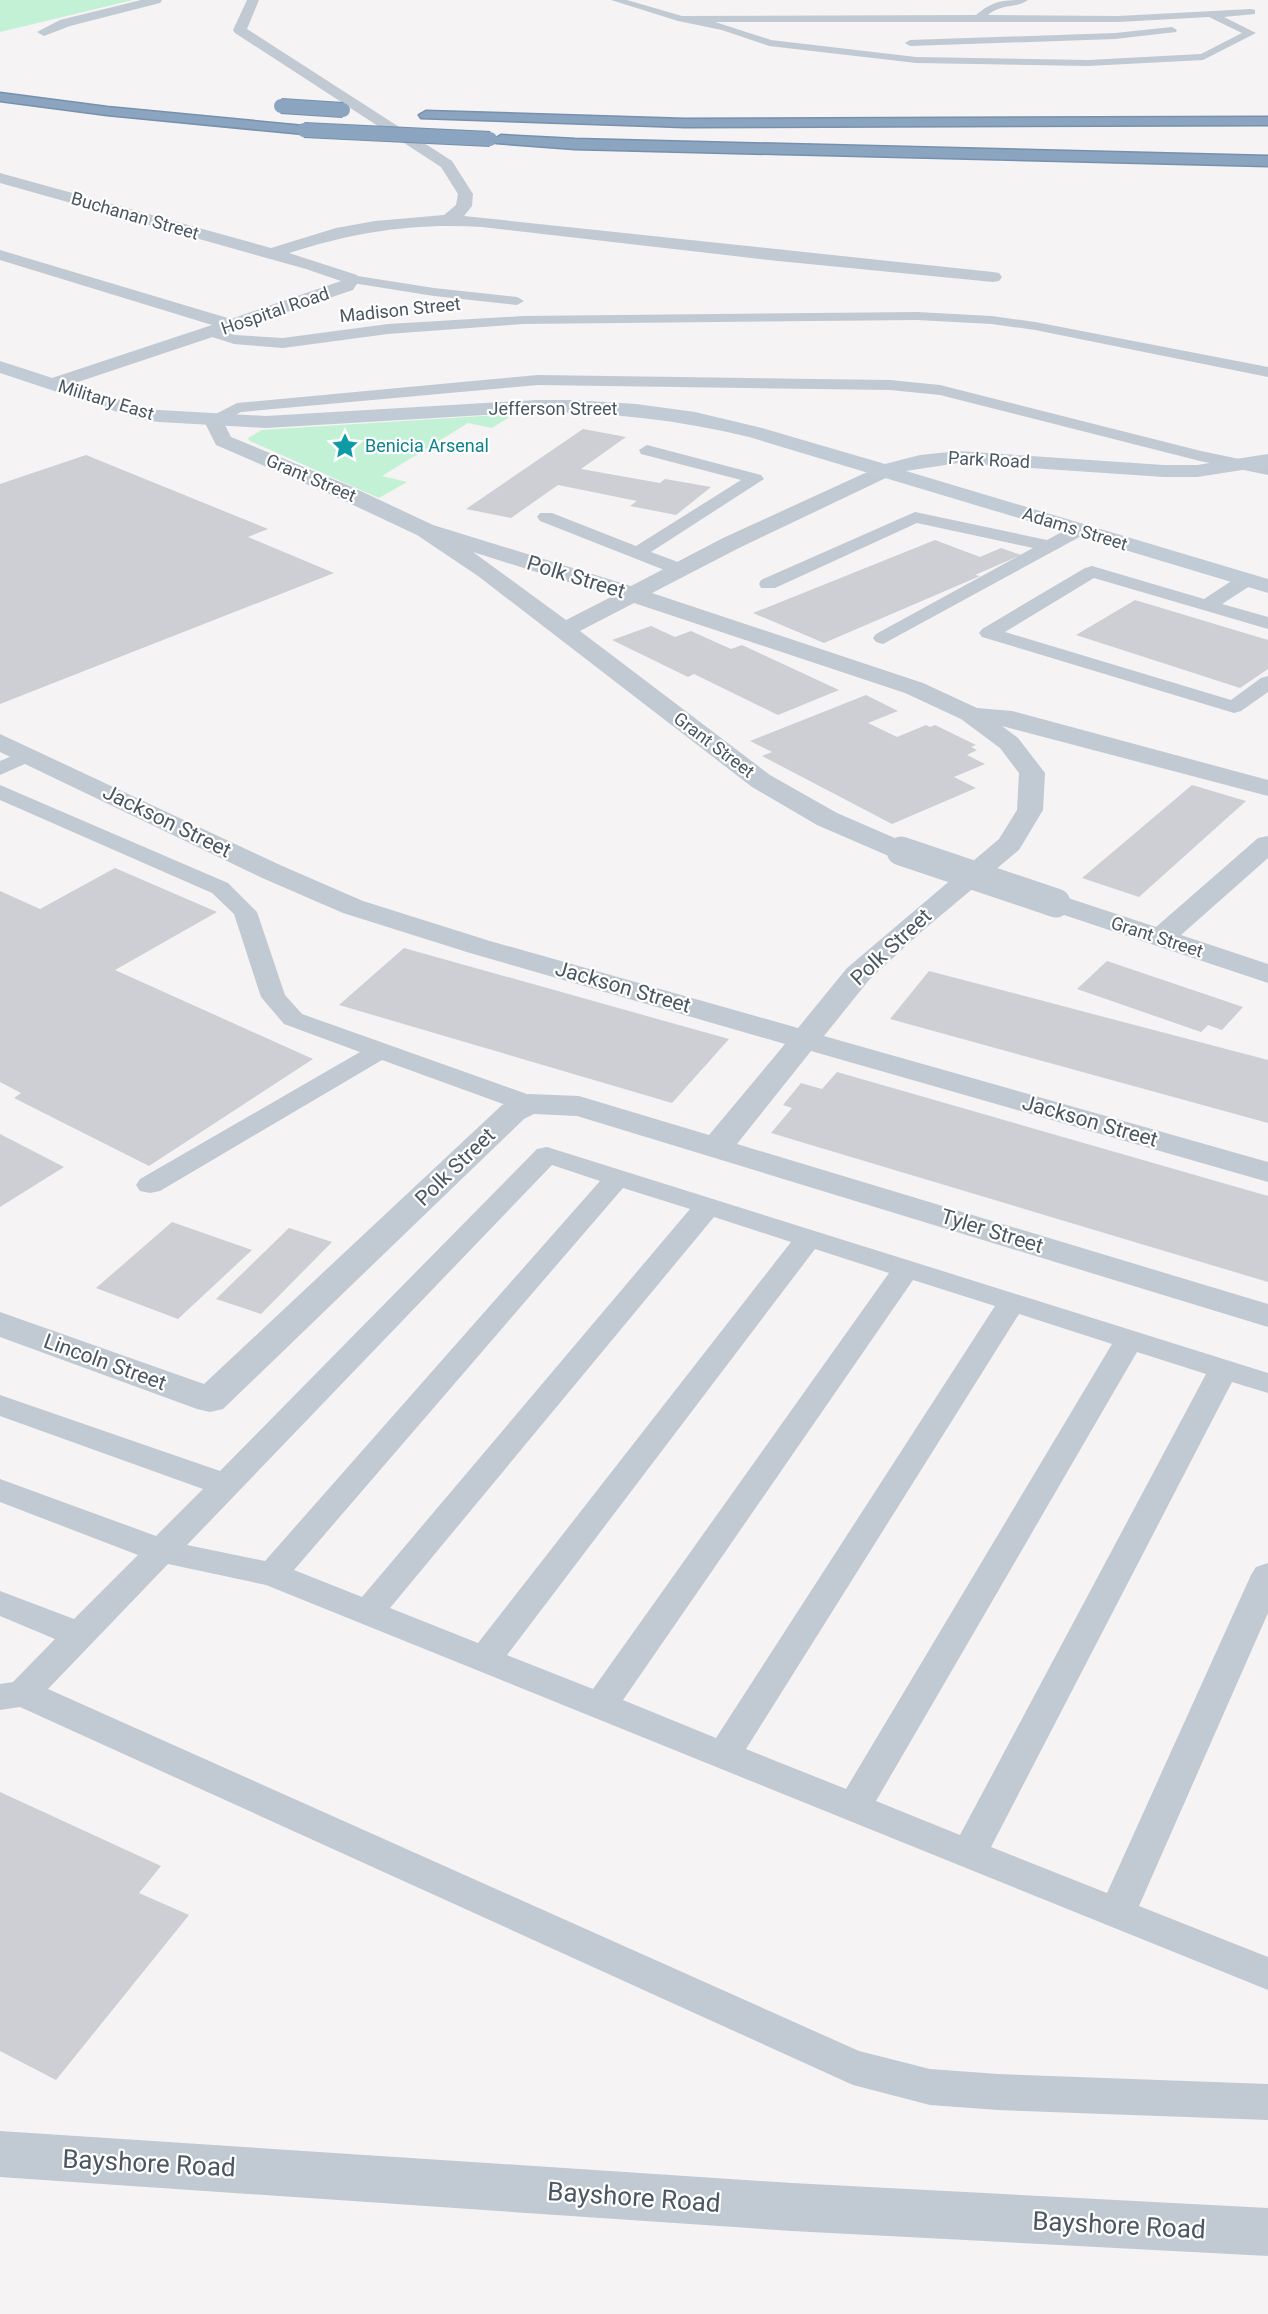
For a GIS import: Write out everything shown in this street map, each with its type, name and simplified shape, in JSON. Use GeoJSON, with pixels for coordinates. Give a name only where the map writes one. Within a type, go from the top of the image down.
{"type":"FeatureCollection","features":[{"type":"Feature","properties":{"kind":"highway"},"geometry":{"type":"LineString","coordinates":[[0,98],[304,130],[575,144],[1268,161]]}},
{"type":"Feature","properties":{"kind":"highway"},"geometry":{"type":"LineString","coordinates":[[275,106],[393,113]]}},
{"type":"Feature","properties":{"kind":"highway"},"geometry":{"type":"LineString","coordinates":[[420,114],[685,123],[1268,121]]}},
{"type":"Feature","properties":{"kind":"highway"},"geometry":{"type":"LineString","coordinates":[[490,139],[1268,147]]}},
{"type":"Feature","properties":{"kind":"street"},"geometry":{"type":"LineString","coordinates":[[44,32],[65,22],[156,0]]}},
{"type":"Feature","properties":{"kind":"street"},"geometry":{"type":"LineString","coordinates":[[253,0],[240,30],[447,164],[466,196],[467,204],[461,212],[448,220]]}},
{"type":"Feature","properties":{"kind":"street","name":"Buchanan Street"},"geometry":{"type":"LineString","coordinates":[[0,178],[270,254]]}},
{"type":"Feature","properties":{"kind":"street"},"geometry":{"type":"LineString","coordinates":[[270,254],[355,229],[448,220],[993,277]]}},
{"type":"Feature","properties":{"kind":"street","name":"Hospital Road"},"geometry":{"type":"LineString","coordinates":[[53,384],[347,286],[351,279],[270,254]]}},
{"type":"Feature","properties":{"kind":"street"},"geometry":{"type":"LineString","coordinates":[[0,255],[232,325]]}},
{"type":"Feature","properties":{"kind":"street","name":"Military East"},"geometry":{"type":"LineString","coordinates":[[7,369],[146,415],[214,421]]}},
{"type":"Feature","properties":{"kind":"street","name":"Jefferson Street"},"geometry":{"type":"LineString","coordinates":[[214,421],[266,422],[537,406],[636,410],[695,418],[755,432],[883,472]]}},
{"type":"Feature","properties":{"kind":"street","name":"Grant Street"},"geometry":{"type":"LineString","coordinates":[[214,421],[223,441],[342,491],[425,530],[486,570],[761,781],[827,819],[901,851],[1268,974]]}},
{"type":"Feature","properties":{"kind":"street","name":"Park Road"},"geometry":{"type":"LineString","coordinates":[[565,630],[731,543],[903,464],[930,458],[958,457],[1164,471],[1197,471],[1268,460]]}},
{"type":"Feature","properties":{"kind":"street","name":"Adams Street"},"geometry":{"type":"LineString","coordinates":[[883,472],[1268,586]]}},
{"type":"Feature","properties":{"kind":"street","name":"Polk Street"},"geometry":{"type":"LineString","coordinates":[[425,530],[632,594],[914,688],[970,714],[1009,743],[1032,773],[1030,810],[1009,844],[858,974],[717,1147]]}},
{"type":"Feature","properties":{"kind":"street"},"geometry":{"type":"LineString","coordinates":[[970,714],[1012,719],[1268,788]]}},
{"type":"Feature","properties":{"kind":"street","name":"Jackson Street"},"geometry":{"type":"LineString","coordinates":[[0,742],[270,871],[353,907],[480,947],[1268,1172]]}},
{"type":"Feature","properties":{"kind":"street"},"geometry":{"type":"LineString","coordinates":[[1160,938],[1268,844]]}},
{"type":"Feature","properties":{"kind":"street"},"geometry":{"type":"LineString","coordinates":[[529,1104],[579,1106],[717,1147]]}},
{"type":"Feature","properties":{"kind":"street","name":"Polk Street"},"geometry":{"type":"LineString","coordinates":[[210,1400],[513,1112],[529,1104]]}},
{"type":"Feature","properties":{"kind":"street","name":"Tyler Street"},"geometry":{"type":"LineString","coordinates":[[717,1147],[1268,1316]]}},
{"type":"Feature","properties":{"kind":"street","name":"Lincoln Street"},"geometry":{"type":"LineString","coordinates":[[0,1324],[210,1400]]}},
{"type":"Feature","properties":{"kind":"street","name":"Bayshore Road"},"geometry":{"type":"LineString","coordinates":[[0,2154],[684,2200],[1123,2226],[1268,2232]]}},
{"type":"Feature","properties":{"kind":"lane"},"geometry":{"type":"LineString","coordinates":[[616,0],[682,19],[724,27],[769,43],[916,60],[1088,63],[1203,57],[1256,34],[1210,14]]}},
{"type":"Feature","properties":{"kind":"lane"},"geometry":{"type":"LineString","coordinates":[[980,18],[993,5],[1023,0]]}},
{"type":"Feature","properties":{"kind":"lane"},"geometry":{"type":"LineString","coordinates":[[682,19],[1118,19],[1255,12],[1196,3]]}},
{"type":"Feature","properties":{"kind":"lane"},"geometry":{"type":"LineString","coordinates":[[869,6],[980,18]]}},
{"type":"Feature","properties":{"kind":"lane"},"geometry":{"type":"LineString","coordinates":[[801,46],[1115,36],[1172,30]]}},
{"type":"Feature","properties":{"kind":"lane"},"geometry":{"type":"LineString","coordinates":[[351,279],[434,292],[517,301]]}},
{"type":"Feature","properties":{"kind":"lane","name":"Madison Street"},"geometry":{"type":"LineString","coordinates":[[211,332],[234,339],[283,342],[388,329],[523,320],[893,316],[992,320],[1268,372]]}},
{"type":"Feature","properties":{"kind":"lane"},"geometry":{"type":"LineString","coordinates":[[214,421],[237,408],[538,380],[890,385],[940,390],[1200,456],[1268,470]]}},
{"type":"Feature","properties":{"kind":"lane"},"geometry":{"type":"LineString","coordinates":[[637,553],[756,479],[647,450]]}},
{"type":"Feature","properties":{"kind":"lane"},"geometry":{"type":"LineString","coordinates":[[546,517],[679,569]]}},
{"type":"Feature","properties":{"kind":"lane"},"geometry":{"type":"LineString","coordinates":[[768,584],[915,517],[1050,546]]}},
{"type":"Feature","properties":{"kind":"lane"},"geometry":{"type":"LineString","coordinates":[[883,638],[1079,530]]}},
{"type":"Feature","properties":{"kind":"lane"},"geometry":{"type":"LineString","coordinates":[[1268,623],[1209,604],[1092,572],[989,633],[1234,707],[1268,682]]}},
{"type":"Feature","properties":{"kind":"lane"},"geometry":{"type":"LineString","coordinates":[[1209,604],[1246,580]]}},
{"type":"Feature","properties":{"kind":"lane"},"geometry":{"type":"LineString","coordinates":[[0,769],[29,755]]}},
{"type":"Feature","properties":{"kind":"lane"},"geometry":{"type":"LineString","coordinates":[[0,792],[220,888],[245,912],[273,997],[293,1019],[529,1104]]}},
{"type":"Feature","properties":{"kind":"lane"},"geometry":{"type":"LineString","coordinates":[[150,1185],[326,1084],[380,1050]]}},
{"type":"Feature","properties":{"kind":"lane"},"geometry":{"type":"LineString","coordinates":[[1268,1383],[547,1155],[79,1635],[11,1695],[853,2067],[930,2087],[998,2092],[1268,2102]]}},
{"type":"Feature","properties":{"kind":"lane"},"geometry":{"type":"LineString","coordinates":[[272,1574],[618,1177]]}},
{"type":"Feature","properties":{"kind":"lane"},"geometry":{"type":"LineString","coordinates":[[368,1612],[708,1206]]}},
{"type":"Feature","properties":{"kind":"lane"},"geometry":{"type":"LineString","coordinates":[[484,1659],[809,1238]]}},
{"type":"Feature","properties":{"kind":"lane"},"geometry":{"type":"LineString","coordinates":[[601,1706],[906,1269]]}},
{"type":"Feature","properties":{"kind":"lane"},"geometry":{"type":"LineString","coordinates":[[724,1755],[1012,1302]]}},
{"type":"Feature","properties":{"kind":"lane"},"geometry":{"type":"LineString","coordinates":[[854,1807],[1129,1340]]}},
{"type":"Feature","properties":{"kind":"lane"},"geometry":{"type":"LineString","coordinates":[[969,1853],[1224,1369]]}},
{"type":"Feature","properties":{"kind":"lane"},"geometry":{"type":"LineString","coordinates":[[0,1405],[226,1485]]}},
{"type":"Feature","properties":{"kind":"lane"},"geometry":{"type":"LineString","coordinates":[[0,1490],[161,1551],[272,1574],[1268,1974]]}},
{"type":"Feature","properties":{"kind":"lane"},"geometry":{"type":"LineString","coordinates":[[1117,1913],[1268,1575]]}},
{"type":"Feature","properties":{"kind":"lane"},"geometry":{"type":"LineString","coordinates":[[0,1603],[79,1635]]}},
{"type":"Feature","properties":{"kind":"green space"},"geometry":{"type":"Polygon","coordinates":[[[0,0],[133,0],[0,32],[0,0]]]}},
{"type":"Feature","properties":{"kind":"green space"},"geometry":{"type":"Polygon","coordinates":[[[514,414],[492,428],[468,423],[382,476],[407,482],[379,498],[250,441],[248,438],[262,430],[514,414]]]}},
{"type":"Feature","properties":{"kind":"building"},"geometry":{"type":"Polygon","coordinates":[[[583,429],[626,437],[581,469],[660,483],[665,479],[711,487],[676,515],[630,506],[637,501],[558,485],[511,518],[466,509],[583,429]]]}},
{"type":"Feature","properties":{"kind":"building"},"geometry":{"type":"Polygon","coordinates":[[[86,455],[268,529],[248,537],[334,573],[0,704],[0,484],[86,455]]]}},
{"type":"Feature","properties":{"kind":"building"},"geometry":{"type":"Polygon","coordinates":[[[935,540],[980,557],[1001,548],[1021,555],[975,575],[980,576],[824,643],[753,613],[935,540]]]}},
{"type":"Feature","properties":{"kind":"building"},"geometry":{"type":"Polygon","coordinates":[[[1135,600],[1268,640],[1268,669],[1240,688],[1076,635],[1135,600]]]}},
{"type":"Feature","properties":{"kind":"building"},"geometry":{"type":"Polygon","coordinates":[[[651,626],[675,637],[691,631],[731,649],[742,645],[839,690],[778,715],[694,674],[688,677],[612,640],[651,626]]]}},
{"type":"Feature","properties":{"kind":"building"},"geometry":{"type":"Polygon","coordinates":[[[866,695],[898,711],[868,723],[897,737],[926,725],[930,727],[935,725],[976,745],[971,747],[977,750],[967,755],[985,764],[954,777],[976,788],[892,824],[762,756],[772,752],[750,741],[866,695]]]}},
{"type":"Feature","properties":{"kind":"building"},"geometry":{"type":"Polygon","coordinates":[[[1192,785],[1246,801],[1139,897],[1082,878],[1192,785]]]}},
{"type":"Feature","properties":{"kind":"building"},"geometry":{"type":"Polygon","coordinates":[[[115,868],[217,912],[115,970],[313,1059],[149,1166],[14,1098],[21,1093],[0,1082],[0,891],[40,909],[115,868]]]}},
{"type":"Feature","properties":{"kind":"building"},"geometry":{"type":"Polygon","coordinates":[[[404,948],[729,1039],[672,1103],[339,1005],[404,948]]]}},
{"type":"Feature","properties":{"kind":"building"},"geometry":{"type":"Polygon","coordinates":[[[1107,961],[1243,1007],[1222,1030],[1208,1025],[1201,1032],[1077,989],[1107,961]]]}},
{"type":"Feature","properties":{"kind":"building"},"geometry":{"type":"Polygon","coordinates":[[[929,971],[1268,1060],[1268,1123],[890,1019],[929,971]]]}},
{"type":"Feature","properties":{"kind":"building"},"geometry":{"type":"Polygon","coordinates":[[[837,1072],[1268,1196],[1268,1282],[771,1133],[792,1108],[783,1105],[801,1083],[822,1089],[837,1072]]]}},
{"type":"Feature","properties":{"kind":"building"},"geometry":{"type":"Polygon","coordinates":[[[0,1134],[64,1167],[0,1207],[0,1134]]]}},
{"type":"Feature","properties":{"kind":"building"},"geometry":{"type":"Polygon","coordinates":[[[172,1222],[252,1250],[178,1319],[96,1288],[172,1222]]]}},
{"type":"Feature","properties":{"kind":"building"},"geometry":{"type":"Polygon","coordinates":[[[289,1228],[332,1242],[261,1314],[216,1299],[289,1228]]]}},
{"type":"Feature","properties":{"kind":"building"},"geometry":{"type":"Polygon","coordinates":[[[0,1792],[161,1866],[139,1893],[189,1915],[56,2080],[0,2051],[0,1792]]]}},
{"type":"Feature","properties":{"kind":"place","name":"Benicia Arsenal"},"geometry":{"type":"Point","coordinates":[345,446]}}]}
